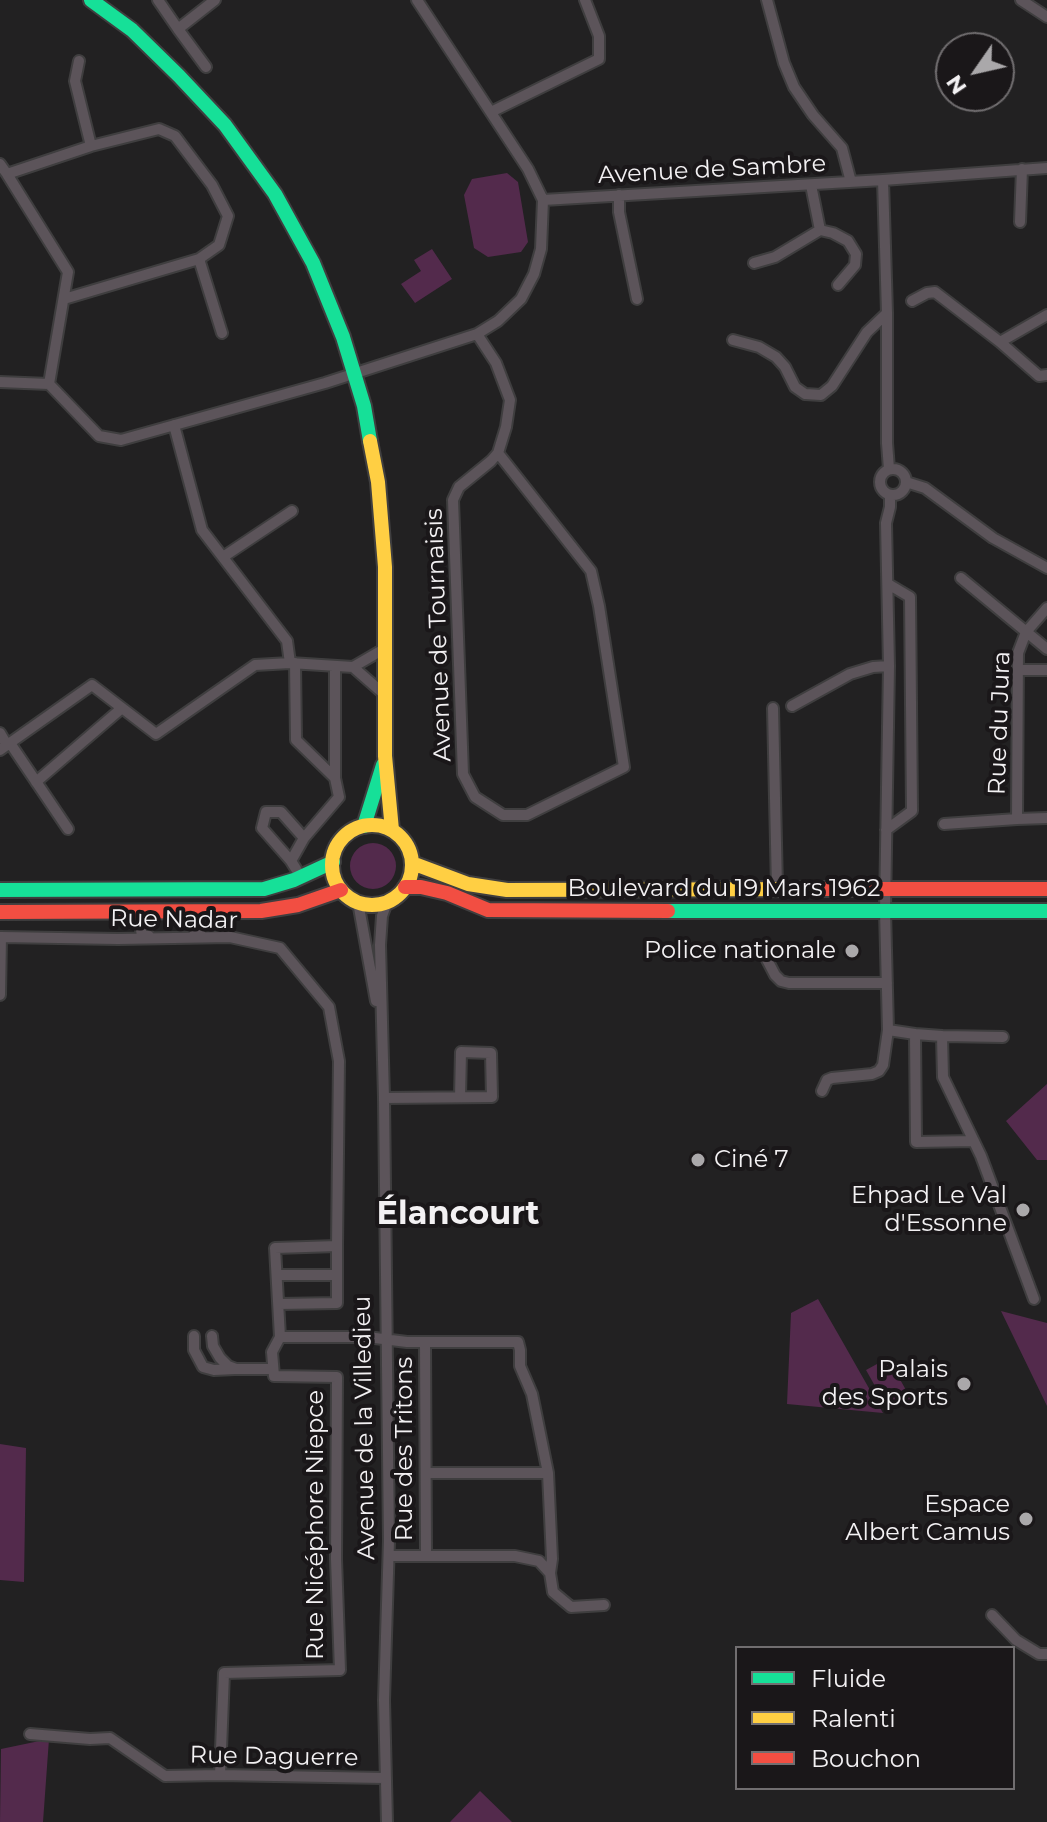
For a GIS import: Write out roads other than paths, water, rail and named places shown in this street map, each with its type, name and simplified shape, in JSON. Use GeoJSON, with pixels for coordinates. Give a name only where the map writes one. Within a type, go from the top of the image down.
{"type":"FeatureCollection","features":[{"type":"Feature","properties":{"kind":"street"},"geometry":{"type":"LineString","coordinates":[[91,0],[116,17],[179,76],[225,125],[275,194],[313,263],[343,337],[364,406],[378,482],[385,567],[385,756],[392,830]]}},
{"type":"Feature","properties":{"kind":"street"},"geometry":{"type":"LineString","coordinates":[[158,0],[206,67]]}},
{"type":"Feature","properties":{"kind":"street"},"geometry":{"type":"LineString","coordinates":[[178,29],[215,0]]}},
{"type":"Feature","properties":{"kind":"street"},"geometry":{"type":"LineString","coordinates":[[0,382],[49,384],[99,436],[121,440],[404,359],[477,334],[498,321],[521,299],[534,274],[541,249],[543,200],[528,169],[417,0]]}},
{"type":"Feature","properties":{"kind":"street"},"geometry":{"type":"LineString","coordinates":[[491,112],[599,59],[599,36],[585,0]]}},
{"type":"Feature","properties":{"kind":"street"},"geometry":{"type":"LineString","coordinates":[[767,0],[784,63],[794,87],[842,148],[851,182]]}},
{"type":"Feature","properties":{"kind":"street"},"geometry":{"type":"LineString","coordinates":[[1021,0],[1047,17]]}},
{"type":"Feature","properties":{"kind":"street"},"geometry":{"type":"LineString","coordinates":[[79,61],[75,81],[91,146]]}},
{"type":"Feature","properties":{"kind":"street"},"geometry":{"type":"LineString","coordinates":[[7,174],[91,146],[159,129],[175,136],[212,185],[228,216],[219,245],[199,259],[64,299]]}},
{"type":"Feature","properties":{"kind":"street"},"geometry":{"type":"LineString","coordinates":[[0,164],[68,272],[49,384]]}},
{"type":"Feature","properties":{"kind":"street","name":"Avenue de Sambre"},"geometry":{"type":"LineString","coordinates":[[543,200],[1047,168]]}},
{"type":"Feature","properties":{"kind":"street"},"geometry":{"type":"LineString","coordinates":[[1020,222],[1022,169]]}},
{"type":"Feature","properties":{"kind":"street"},"geometry":{"type":"LineString","coordinates":[[883,180],[889,469]]}},
{"type":"Feature","properties":{"kind":"street"},"geometry":{"type":"LineString","coordinates":[[811,185],[820,230]]}},
{"type":"Feature","properties":{"kind":"street"},"geometry":{"type":"LineString","coordinates":[[619,195],[619,212],[637,299]]}},
{"type":"Feature","properties":{"kind":"street"},"geometry":{"type":"LineString","coordinates":[[754,263],[775,257],[820,230],[833,233],[848,241],[856,254],[855,265],[838,285]]}},
{"type":"Feature","properties":{"kind":"street"},"geometry":{"type":"LineString","coordinates":[[199,259],[222,333]]}},
{"type":"Feature","properties":{"kind":"street"},"geometry":{"type":"LineString","coordinates":[[912,301],[935,292],[1039,376],[1047,375]]}},
{"type":"Feature","properties":{"kind":"street"},"geometry":{"type":"LineString","coordinates":[[733,340],[759,347],[776,357],[795,387],[805,394],[821,395],[832,386],[867,332],[887,313]]}},
{"type":"Feature","properties":{"kind":"street"},"geometry":{"type":"LineString","coordinates":[[1000,342],[1047,315]]}},
{"type":"Feature","properties":{"kind":"street"},"geometry":{"type":"LineString","coordinates":[[477,334],[496,363],[510,400],[498,453]]}},
{"type":"Feature","properties":{"kind":"street"},"geometry":{"type":"LineString","coordinates":[[174,425],[202,530],[287,641],[292,663],[296,740],[335,778]]}},
{"type":"Feature","properties":{"kind":"street","name":"Avenue de Tournaisis"},"geometry":{"type":"LineString","coordinates":[[498,453],[591,571],[624,767],[527,815],[503,815],[493,809],[475,797],[463,774],[453,500],[459,487],[498,453]]}},
{"type":"Feature","properties":{"kind":"street"},"geometry":{"type":"LineString","coordinates":[[889,469],[901,471],[906,478],[904,490],[900,493],[890,495],[883,490],[880,482],[889,469]]}},
{"type":"Feature","properties":{"kind":"street"},"geometry":{"type":"LineString","coordinates":[[906,482],[925,488],[993,538],[1047,568]]}},
{"type":"Feature","properties":{"kind":"street"},"geometry":{"type":"LineString","coordinates":[[822,1091],[827,1080],[832,1078],[879,1071],[883,1065],[888,1030],[885,910],[889,666],[886,523],[890,495]]}},
{"type":"Feature","properties":{"kind":"street"},"geometry":{"type":"LineString","coordinates":[[223,557],[292,511]]}},
{"type":"Feature","properties":{"kind":"street"},"geometry":{"type":"LineString","coordinates":[[961,578],[1047,649]]}},
{"type":"Feature","properties":{"kind":"street"},"geometry":{"type":"LineString","coordinates":[[886,830],[912,811],[910,597],[888,584]]}},
{"type":"Feature","properties":{"kind":"street","name":"Rue du Jura"},"geometry":{"type":"LineString","coordinates":[[1047,608],[1026,632],[1018,653],[1017,819],[1047,818]]}},
{"type":"Feature","properties":{"kind":"street"},"geometry":{"type":"LineString","coordinates":[[6,746],[92,685],[156,734],[255,665],[292,663],[353,667],[384,649]]}},
{"type":"Feature","properties":{"kind":"street"},"geometry":{"type":"LineString","coordinates":[[291,861],[304,838],[339,797],[335,778],[335,666]]}},
{"type":"Feature","properties":{"kind":"street"},"geometry":{"type":"LineString","coordinates":[[792,706],[850,674],[889,666]]}},
{"type":"Feature","properties":{"kind":"street"},"geometry":{"type":"LineString","coordinates":[[353,667],[385,695]]}},
{"type":"Feature","properties":{"kind":"street"},"geometry":{"type":"LineString","coordinates":[[1018,670],[1047,670]]}},
{"type":"Feature","properties":{"kind":"street"},"geometry":{"type":"LineString","coordinates":[[36,782],[122,708]]}},
{"type":"Feature","properties":{"kind":"street"},"geometry":{"type":"LineString","coordinates":[[773,708],[777,888]]}},
{"type":"Feature","properties":{"kind":"street"},"geometry":{"type":"LineString","coordinates":[[0,733],[6,746],[36,782],[68,829]]}},
{"type":"Feature","properties":{"kind":"street"},"geometry":{"type":"LineString","coordinates":[[364,826],[385,756]]}},
{"type":"Feature","properties":{"kind":"street"},"geometry":{"type":"LineString","coordinates":[[301,877],[262,828],[266,812],[281,812],[304,838]]}},
{"type":"Feature","properties":{"kind":"street"},"geometry":{"type":"LineString","coordinates":[[944,824],[1017,819]]}},
{"type":"Feature","properties":{"kind":"street"},"geometry":{"type":"LineString","coordinates":[[383,826],[392,830],[406,844],[412,863],[405,887],[387,902],[358,902],[341,890],[333,872],[335,852],[354,829],[383,826]]}},
{"type":"Feature","properties":{"kind":"street"},"geometry":{"type":"LineString","coordinates":[[0,890],[264,889],[333,862]]}},
{"type":"Feature","properties":{"kind":"street","name":"Boulevard du 19 Mars 1962"},"geometry":{"type":"LineString","coordinates":[[412,863],[468,884],[507,890],[1047,889]]}},
{"type":"Feature","properties":{"kind":"street","name":"Boulevard du 19 Mars 1962"},"geometry":{"type":"LineString","coordinates":[[405,887],[447,893],[488,910],[1047,911]]}},
{"type":"Feature","properties":{"kind":"street"},"geometry":{"type":"LineString","coordinates":[[0,912],[261,911],[298,905],[341,890]]}},
{"type":"Feature","properties":{"kind":"street","name":"Avenue de la Villedieu"},"geometry":{"type":"LineString","coordinates":[[358,902],[382,1034]]}},
{"type":"Feature","properties":{"kind":"street","name":"Avenue de la Villedieu"},"geometry":{"type":"LineString","coordinates":[[387,902],[381,929],[389,1556],[384,1700],[387,1822]]}},
{"type":"Feature","properties":{"kind":"street"},"geometry":{"type":"LineString","coordinates":[[138,911],[142,936],[201,935],[182,911]]}},
{"type":"Feature","properties":{"kind":"street","name":"Rue Nadar"},"geometry":{"type":"LineString","coordinates":[[0,995],[1,937],[230,937],[280,948],[329,1007],[339,1061],[337,1275]]}},
{"type":"Feature","properties":{"kind":"street"},"geometry":{"type":"LineString","coordinates":[[761,948],[781,981],[887,983]]}},
{"type":"Feature","properties":{"kind":"street"},"geometry":{"type":"LineString","coordinates":[[888,1030],[942,1036],[1003,1037]]}},
{"type":"Feature","properties":{"kind":"street"},"geometry":{"type":"LineString","coordinates":[[915,1034],[916,1142],[974,1141]]}},
{"type":"Feature","properties":{"kind":"street"},"geometry":{"type":"LineString","coordinates":[[942,1036],[943,1077],[981,1156],[1034,1299]]}},
{"type":"Feature","properties":{"kind":"street"},"geometry":{"type":"LineString","coordinates":[[384,1098],[492,1097],[491,1053],[461,1052],[460,1097]]}},
{"type":"Feature","properties":{"kind":"street"},"geometry":{"type":"LineString","coordinates":[[279,1304],[337,1303],[337,1275],[277,1275],[275,1248],[337,1246]]}},
{"type":"Feature","properties":{"kind":"street","name":"Rue Nicéphore Niepce"},"geometry":{"type":"LineString","coordinates":[[220,1775],[224,1673],[340,1670],[336,1559],[337,1377],[274,1376],[272,1352],[280,1337],[277,1275]]}},
{"type":"Feature","properties":{"kind":"street"},"geometry":{"type":"LineString","coordinates":[[194,1336],[194,1350],[203,1367],[214,1370],[273,1369]]}},
{"type":"Feature","properties":{"kind":"street"},"geometry":{"type":"LineString","coordinates":[[212,1336],[213,1346],[220,1358],[236,1369]]}},
{"type":"Feature","properties":{"kind":"street"},"geometry":{"type":"LineString","coordinates":[[280,1337],[518,1342],[520,1366],[532,1394],[548,1473],[553,1592],[571,1607],[604,1605]]}},
{"type":"Feature","properties":{"kind":"street","name":"Rue des Tritons"},"geometry":{"type":"LineString","coordinates":[[425,1342],[426,1555]]}},
{"type":"Feature","properties":{"kind":"street"},"geometry":{"type":"LineString","coordinates":[[426,1473],[548,1473]]}},
{"type":"Feature","properties":{"kind":"street"},"geometry":{"type":"LineString","coordinates":[[389,1556],[515,1556],[539,1561],[550,1573]]}},
{"type":"Feature","properties":{"kind":"street"},"geometry":{"type":"LineString","coordinates":[[992,1615],[1016,1640],[1039,1654],[1047,1654]]}},
{"type":"Feature","properties":{"kind":"street","name":"Rue Daguerre"},"geometry":{"type":"LineString","coordinates":[[30,1734],[110,1738],[165,1776],[384,1778]]}},
{"type":"Feature","properties":{"kind":"place","name":"Police nationale"},"geometry":{"type":"Point","coordinates":[852,951]}},
{"type":"Feature","properties":{"kind":"place","name":"Ciné 7"},"geometry":{"type":"Point","coordinates":[698,1160]}},
{"type":"Feature","properties":{"kind":"place","name":"Ehpad Le Val d'Essonne"},"geometry":{"type":"Point","coordinates":[1023,1210]}},
{"type":"Feature","properties":{"kind":"place","name":"Palais des Sports"},"geometry":{"type":"Point","coordinates":[964,1384]}},
{"type":"Feature","properties":{"kind":"place","name":"Espace Albert Camus"},"geometry":{"type":"Point","coordinates":[1026,1519]}},
{"type":"Feature","properties":{"kind":"district","name":"Élancourt"},"geometry":{"type":"Point","coordinates":[458,1215]}}]}
